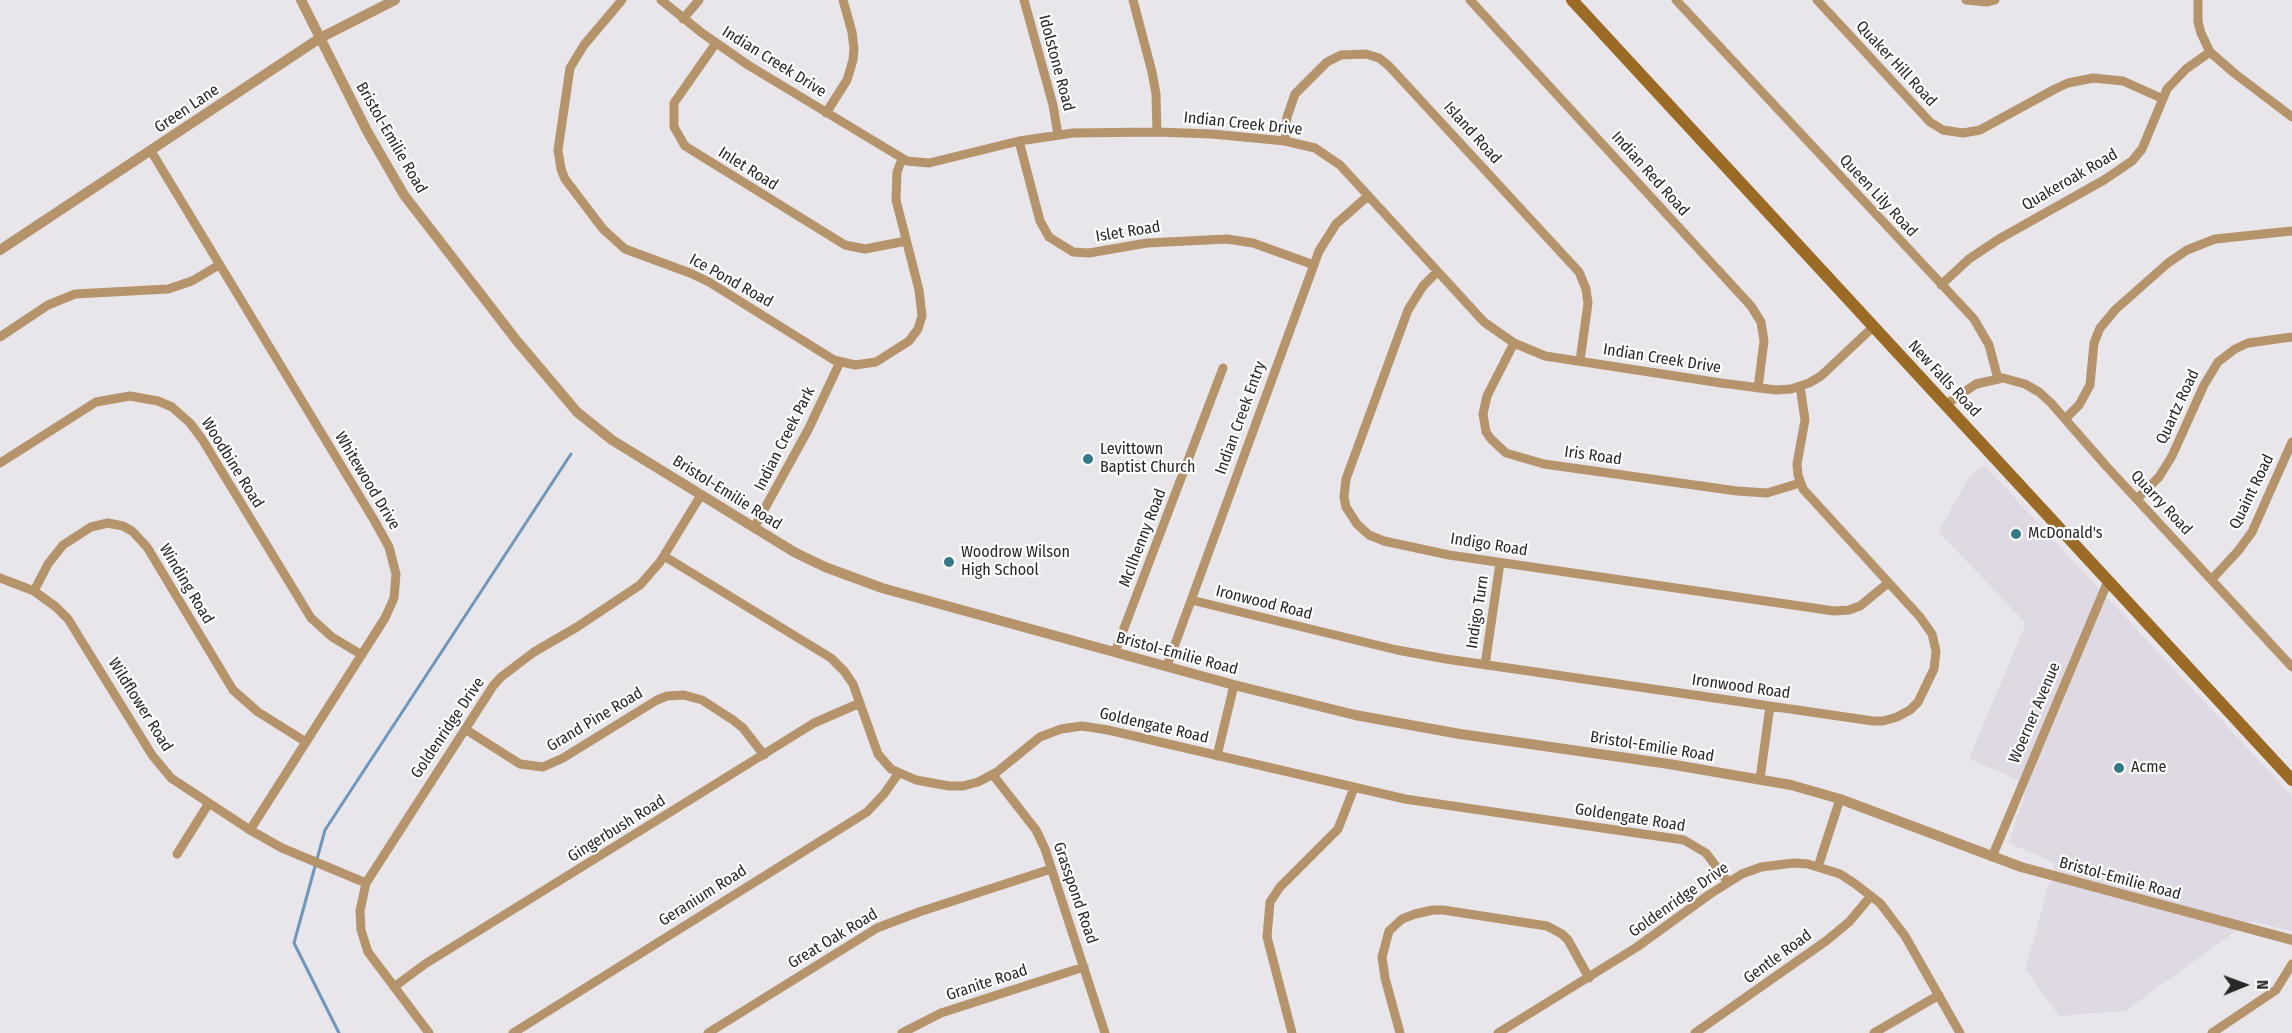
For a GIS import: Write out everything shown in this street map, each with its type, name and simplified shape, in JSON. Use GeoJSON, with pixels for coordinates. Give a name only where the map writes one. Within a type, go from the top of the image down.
{"type":"FeatureCollection","features":[{"type":"Feature","properties":{"kind":"main road","name":"New Falls Road"},"geometry":{"type":"LineString","coordinates":[[1572,0],[2292,780]]}},
{"type":"Feature","properties":{"kind":"street","name":"Bristol-Emilie Road"},"geometry":{"type":"LineString","coordinates":[[301,0],[367,131],[404,195],[517,341],[577,412],[592,425],[794,552],[853,579],[1233,685],[1392,723],[1760,779],[1840,799],[1992,857],[2060,879],[2292,940]]}},
{"type":"Feature","properties":{"kind":"street","name":"Green Lane"},"geometry":{"type":"LineString","coordinates":[[0,250],[320,38],[395,0]]}},
{"type":"Feature","properties":{"kind":"street","name":"Ice Pond Road"},"geometry":{"type":"LineString","coordinates":[[622,0],[584,45],[570,68],[558,150],[565,179],[603,229],[625,249],[709,282],[840,362],[860,365],[876,362],[909,341],[918,329],[922,316],[922,307],[896,200],[897,172],[902,159]]}},
{"type":"Feature","properties":{"kind":"street","name":"Indian Creek Drive"},"geometry":{"type":"LineString","coordinates":[[661,0],[716,44],[902,159],[929,163],[1019,141],[1058,135],[1157,132],[1212,134],[1285,141],[1315,148],[1334,160],[1484,322],[1514,343],[1545,356],[1776,390],[1800,386],[1821,375],[1874,327]]}},
{"type":"Feature","properties":{"kind":"street"},"geometry":{"type":"LineString","coordinates":[[683,19],[699,0]]}},
{"type":"Feature","properties":{"kind":"street"},"geometry":{"type":"LineString","coordinates":[[826,113],[847,80],[853,60],[852,32],[843,0]]}},
{"type":"Feature","properties":{"kind":"street","name":"Idolstone Road"},"geometry":{"type":"LineString","coordinates":[[1024,0],[1053,105],[1058,135]]}},
{"type":"Feature","properties":{"kind":"street"},"geometry":{"type":"LineString","coordinates":[[1133,0],[1154,83],[1157,132]]}},
{"type":"Feature","properties":{"kind":"street","name":"Indian Red Road"},"geometry":{"type":"LineString","coordinates":[[1470,0],[1751,306],[1761,322],[1764,341],[1758,388]]}},
{"type":"Feature","properties":{"kind":"street","name":"Queen Lily Road"},"geometry":{"type":"LineString","coordinates":[[1676,0],[1982,331],[1995,362],[1998,379]]}},
{"type":"Feature","properties":{"kind":"street","name":"Quaker Hill Road"},"geometry":{"type":"LineString","coordinates":[[1817,0],[1930,122],[1944,130],[1963,133],[1980,130],[2068,83],[2093,78],[2123,81],[2161,98]]}},
{"type":"Feature","properties":{"kind":"street"},"geometry":{"type":"LineString","coordinates":[[1966,0],[1980,2],[1995,0]]}},
{"type":"Feature","properties":{"kind":"street"},"geometry":{"type":"LineString","coordinates":[[2198,0],[2198,22],[2211,52],[2234,73],[2292,117]]}},
{"type":"Feature","properties":{"kind":"street","name":"Inlet Road"},"geometry":{"type":"LineString","coordinates":[[716,44],[674,103],[674,127],[685,146],[845,245],[865,249],[906,242]]}},
{"type":"Feature","properties":{"kind":"street","name":"Quakeroak Road"},"geometry":{"type":"LineString","coordinates":[[1941,285],[1999,238],[2104,180],[2132,161],[2142,148],[2151,129],[2166,89],[2186,69],[2211,52]]}},
{"type":"Feature","properties":{"kind":"street","name":"Island Road"},"geometry":{"type":"LineString","coordinates":[[1285,141],[1287,117],[1295,94],[1316,70],[1327,62],[1341,55],[1366,54],[1378,58],[1389,66],[1579,273],[1586,288],[1588,303],[1580,361]]}},
{"type":"Feature","properties":{"kind":"street","name":"Islet Road"},"geometry":{"type":"LineString","coordinates":[[1019,141],[1040,221],[1049,237],[1073,252],[1089,254],[1147,243],[1227,239],[1253,243],[1314,265]]}},
{"type":"Feature","properties":{"kind":"street","name":"Whitewood Drive"},"geometry":{"type":"LineString","coordinates":[[151,151],[374,520],[393,556],[396,574],[394,598],[385,618],[250,830]]}},
{"type":"Feature","properties":{"kind":"street","name":"Indian Creek Entry"},"geometry":{"type":"LineString","coordinates":[[1167,666],[1319,251],[1336,224],[1368,196]]}},
{"type":"Feature","properties":{"kind":"street"},"geometry":{"type":"LineString","coordinates":[[2065,419],[2079,405],[2090,385],[2094,343],[2100,328],[2116,309],[2168,263],[2187,250],[2215,239],[2292,231]]}},
{"type":"Feature","properties":{"kind":"street"},"geometry":{"type":"LineString","coordinates":[[0,337],[48,305],[75,294],[168,289],[192,281],[219,265]]}},
{"type":"Feature","properties":{"kind":"street","name":"Indigo Road"},"geometry":{"type":"LineString","coordinates":[[1437,272],[1423,286],[1408,310],[1346,479],[1344,497],[1346,507],[1357,524],[1376,539],[1412,548],[1500,563],[1834,611],[1849,610],[1860,606],[1888,583]]}},
{"type":"Feature","properties":{"kind":"street","name":"Quartz Road"},"geometry":{"type":"LineString","coordinates":[[2137,499],[2159,477],[2172,456],[2204,386],[2218,362],[2235,349],[2248,344],[2292,337]]}},
{"type":"Feature","properties":{"kind":"street","name":"Iris Road"},"geometry":{"type":"LineString","coordinates":[[1514,343],[1487,396],[1483,414],[1486,432],[1506,453],[1544,464],[1737,491],[1767,493],[1800,483]]}},
{"type":"Feature","properties":{"kind":"street","name":"Indian Creek Park"},"geometry":{"type":"LineString","coordinates":[[754,528],[809,428],[840,362]]}},
{"type":"Feature","properties":{"kind":"street","name":"McIlhenny Road"},"geometry":{"type":"LineString","coordinates":[[1115,652],[1223,368]]}},
{"type":"Feature","properties":{"kind":"street"},"geometry":{"type":"LineString","coordinates":[[1945,405],[1976,384],[1998,379]]}},
{"type":"Feature","properties":{"kind":"street","name":"Quarry Road"},"geometry":{"type":"LineString","coordinates":[[1998,379],[2009,379],[2025,384],[2038,392],[2290,661]]}},
{"type":"Feature","properties":{"kind":"street"},"geometry":{"type":"LineString","coordinates":[[1800,386],[1806,420],[1797,464],[1800,483]]}},
{"type":"Feature","properties":{"kind":"street","name":"Woodbine Road"},"geometry":{"type":"LineString","coordinates":[[0,463],[96,402],[116,396],[130,396],[158,400],[172,407],[190,423],[202,439],[311,618],[332,638],[362,655]]}},
{"type":"Feature","properties":{"kind":"street","name":"Quaint Road"},"geometry":{"type":"LineString","coordinates":[[2212,579],[2252,532],[2292,442]]}},
{"type":"Feature","properties":{"kind":"street","name":"Ironwood Road"},"geometry":{"type":"LineString","coordinates":[[1191,600],[1397,650],[1485,665],[1883,721],[1897,717],[1910,710],[1918,702],[1934,669],[1935,645],[1928,627],[1807,495],[1800,483]]}},
{"type":"Feature","properties":{"kind":"street","name":"Goldenridge Drive"},"geometry":{"type":"LineString","coordinates":[[429,1033],[368,952],[363,938],[360,911],[366,883],[501,677],[534,652],[626,596],[650,574],[664,556],[701,495]]}},
{"type":"Feature","properties":{"kind":"street","name":"Winding Road"},"geometry":{"type":"LineString","coordinates":[[34,591],[48,564],[63,545],[91,527],[108,523],[123,526],[132,531],[147,547],[233,690],[258,712],[306,742]]}},
{"type":"Feature","properties":{"kind":"street"},"geometry":{"type":"LineString","coordinates":[[664,556],[831,658],[850,679],[878,754],[898,774]]}},
{"type":"Feature","properties":{"kind":"street","name":"Indigo Turn"},"geometry":{"type":"LineString","coordinates":[[1485,665],[1500,563]]}},
{"type":"Feature","properties":{"kind":"street","name":"Wildflower Road"},"geometry":{"type":"LineString","coordinates":[[0,578],[34,591],[68,619],[159,766],[178,784],[250,830],[290,852],[366,883]]}},
{"type":"Feature","properties":{"kind":"street","name":"Woerner Avenue"},"geometry":{"type":"LineString","coordinates":[[1992,857],[2108,581]]}},
{"type":"Feature","properties":{"kind":"street"},"geometry":{"type":"LineString","coordinates":[[1217,756],[1233,685]]}},
{"type":"Feature","properties":{"kind":"street","name":"Grand Pine Road"},"geometry":{"type":"LineString","coordinates":[[465,729],[520,764],[543,767],[563,758],[657,700],[667,696],[684,695],[702,700],[733,720],[743,728],[764,755]]}},
{"type":"Feature","properties":{"kind":"street","name":"Gingerbush Road"},"geometry":{"type":"LineString","coordinates":[[394,987],[425,964],[814,723],[860,703]]}},
{"type":"Feature","properties":{"kind":"street"},"geometry":{"type":"LineString","coordinates":[[1760,779],[1770,706]]}},
{"type":"Feature","properties":{"kind":"street","name":"Goldengate Road"},"geometry":{"type":"LineString","coordinates":[[898,774],[949,786],[963,786],[993,776],[1040,737],[1082,726],[1434,804],[1684,840],[1706,852],[1728,882]]}},
{"type":"Feature","properties":{"kind":"street","name":"Geranium Road"},"geometry":{"type":"LineString","coordinates":[[513,1033],[867,812],[898,774]]}},
{"type":"Feature","properties":{"kind":"street","name":"Grasspond Road"},"geometry":{"type":"LineString","coordinates":[[993,776],[1036,830],[1052,869],[1105,1033]]}},
{"type":"Feature","properties":{"kind":"street"},"geometry":{"type":"LineString","coordinates":[[1292,1033],[1267,937],[1270,902],[1286,880],[1338,829],[1354,788]]}},
{"type":"Feature","properties":{"kind":"street"},"geometry":{"type":"LineString","coordinates":[[1818,867],[1840,799]]}},
{"type":"Feature","properties":{"kind":"street"},"geometry":{"type":"LineString","coordinates":[[177,854],[209,803]]}},
{"type":"Feature","properties":{"kind":"street","name":"Goldenridge Drive"},"geometry":{"type":"LineString","coordinates":[[1498,1033],[1637,947],[1728,882],[1753,869],[1774,864],[1794,863],[1840,874],[1871,896],[1892,916],[1960,1033]]}},
{"type":"Feature","properties":{"kind":"street","name":"Great Oak Road"},"geometry":{"type":"LineString","coordinates":[[708,1033],[877,928],[1052,869]]}},
{"type":"Feature","properties":{"kind":"street","name":"Gentle Road"},"geometry":{"type":"LineString","coordinates":[[1695,1033],[1826,941],[1849,922],[1871,896]]}},
{"type":"Feature","properties":{"kind":"street"},"geometry":{"type":"LineString","coordinates":[[1400,1033],[1385,978],[1382,957],[1389,931],[1402,919],[1415,914],[1443,910],[1547,926],[1568,940],[1589,978]]}},
{"type":"Feature","properties":{"kind":"street"},"geometry":{"type":"LineString","coordinates":[[2212,1033],[2276,990],[2292,964]]}},
{"type":"Feature","properties":{"kind":"street","name":"Granite Road"},"geometry":{"type":"LineString","coordinates":[[902,1033],[941,1013],[1084,967]]}},
{"type":"Feature","properties":{"kind":"street"},"geometry":{"type":"LineString","coordinates":[[1874,1033],[1939,995]]}},
{"type":"Feature","properties":{"kind":"shaded area"},"geometry":{"type":"Polygon","coordinates":[[[1985,466],[2292,796],[2292,931],[2250,921],[2125,1011],[2059,1016],[2025,969],[2055,863],[2009,843],[2028,784],[1969,759],[2026,623],[1938,532],[1971,474],[1985,466]]]}},
{"type":"Feature","properties":{"kind":"waterway"},"geometry":{"type":"LineString","coordinates":[[339,1033],[294,943],[325,830],[571,454]]}},
{"type":"Feature","properties":{"kind":"place","name":"Levittown Baptist Church"},"geometry":{"type":"Point","coordinates":[1088,459]}},
{"type":"Feature","properties":{"kind":"place","name":"McDonald's"},"geometry":{"type":"Point","coordinates":[2016,534]}},
{"type":"Feature","properties":{"kind":"place","name":"Woodrow Wilson High School"},"geometry":{"type":"Point","coordinates":[949,562]}},
{"type":"Feature","properties":{"kind":"place","name":"Acme"},"geometry":{"type":"Point","coordinates":[2119,768]}}]}
